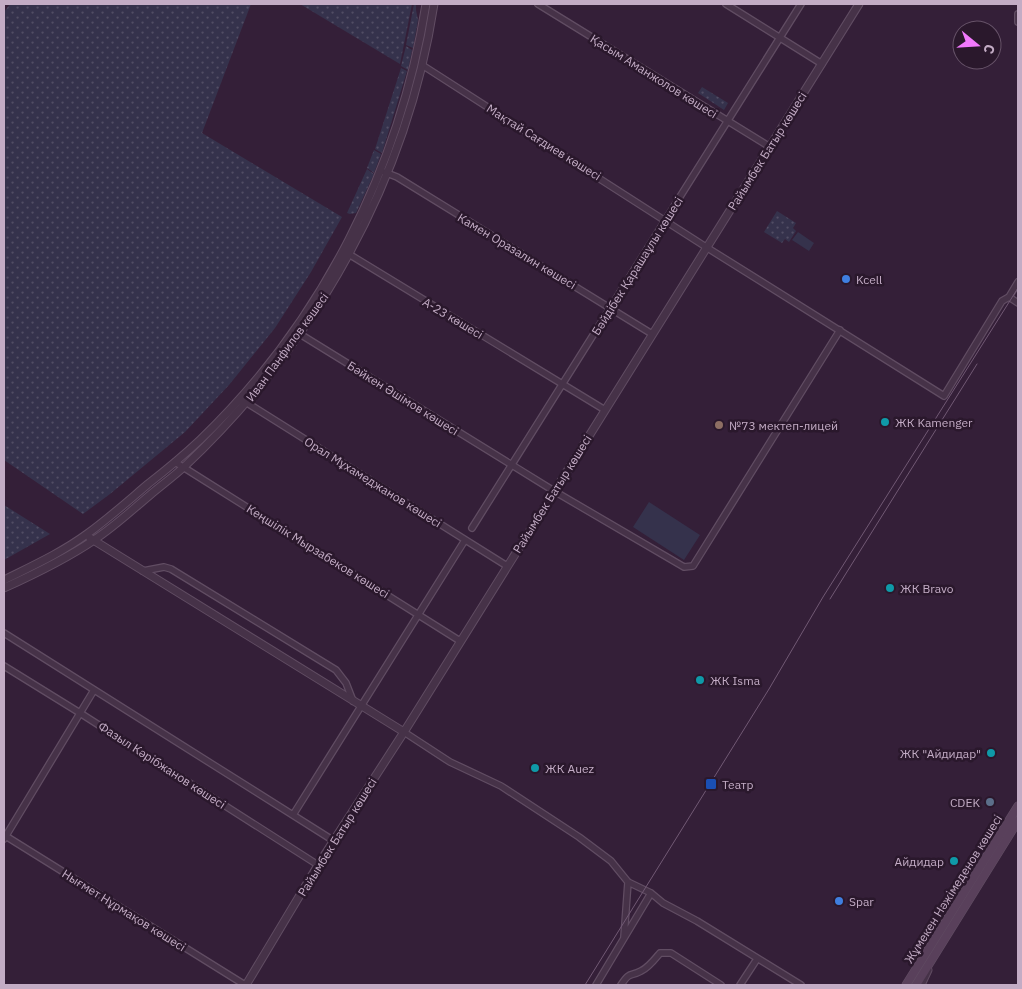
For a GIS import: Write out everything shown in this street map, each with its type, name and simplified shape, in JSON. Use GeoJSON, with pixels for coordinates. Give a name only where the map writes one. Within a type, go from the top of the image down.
{"type":"FeatureCollection","features":[{"type":"Feature","properties":{"kind":"main road","name":"Жұмекен Нәжімеденов көшесі"},"geometry":{"type":"LineString","coordinates":[[906,985],[1018,806]]}},
{"type":"Feature","properties":{"kind":"main road","name":"Жұмекен Нәжімеденов көшесі"},"geometry":{"type":"LineString","coordinates":[[916,985],[1018,821]]}},
{"type":"Feature","properties":{"kind":"street","name":"Иван Панфилов көшесі"},"geometry":{"type":"LineString","coordinates":[[384,172],[415,61],[426,4]]}},
{"type":"Feature","properties":{"kind":"street","name":"Иван Панфилов көшесі"},"geometry":{"type":"LineString","coordinates":[[4,588],[44,569],[93,541],[184,467],[243,400],[297,332],[314,300],[346,253],[403,132],[422,65],[434,4]]}},
{"type":"Feature","properties":{"kind":"street","name":"Қасым Аманжолов көшесі"},"geometry":{"type":"LineString","coordinates":[[538,4],[770,148]]}},
{"type":"Feature","properties":{"kind":"street"},"geometry":{"type":"LineString","coordinates":[[726,4],[822,64]]}},
{"type":"Feature","properties":{"kind":"street","name":"Бәйдібек Қарашаұлы көшесі"},"geometry":{"type":"LineString","coordinates":[[472,528],[801,4]]}},
{"type":"Feature","properties":{"kind":"street","name":"Райымбек Батыр көшесі"},"geometry":{"type":"LineString","coordinates":[[245,985],[318,865],[404,732],[859,4]]}},
{"type":"Feature","properties":{"kind":"street"},"geometry":{"type":"LineString","coordinates":[[1018,14],[1018,22]]}},
{"type":"Feature","properties":{"kind":"street","name":"Мақтай Сағдиев көшесі"},"geometry":{"type":"LineString","coordinates":[[422,65],[944,396],[1002,301],[1009,297]]}},
{"type":"Feature","properties":{"kind":"street","name":"Камен Оразалин көшесі"},"geometry":{"type":"LineString","coordinates":[[384,172],[398,177],[652,334]]}},
{"type":"Feature","properties":{"kind":"street","name":"А-23 көшесі"},"geometry":{"type":"LineString","coordinates":[[346,253],[605,410]]}},
{"type":"Feature","properties":{"kind":"street"},"geometry":{"type":"LineString","coordinates":[[1018,282],[1009,297],[1018,303]]}},
{"type":"Feature","properties":{"kind":"street","name":"Бәйкен Әшімов көшесі"},"geometry":{"type":"LineString","coordinates":[[297,332],[512,466],[684,567],[693,566],[840,330]]}},
{"type":"Feature","properties":{"kind":"street","name":"Иван Панфилов көшесі"},"geometry":{"type":"LineString","coordinates":[[4,580],[41,562],[85,536],[175,462],[243,400]]}},
{"type":"Feature","properties":{"kind":"street","name":"Орал Мұхамеджанов көшесі"},"geometry":{"type":"LineString","coordinates":[[243,400],[507,566]]}},
{"type":"Feature","properties":{"kind":"street","name":"Кеңшілік Мырзабеков көшесі"},"geometry":{"type":"LineString","coordinates":[[175,462],[460,640]]}},
{"type":"Feature","properties":{"kind":"street"},"geometry":{"type":"LineString","coordinates":[[85,536],[450,762],[501,786],[579,837],[611,861],[628,882],[651,893],[663,903],[697,921],[801,985]]}},
{"type":"Feature","properties":{"kind":"street"},"geometry":{"type":"LineString","coordinates":[[292,815],[357,705],[419,614],[465,540]]}},
{"type":"Feature","properties":{"kind":"street"},"geometry":{"type":"LineString","coordinates":[[141,571],[158,568],[171,569],[320,660],[342,676],[357,705]]}},
{"type":"Feature","properties":{"kind":"street"},"geometry":{"type":"LineString","coordinates":[[4,633],[334,840]]}},
{"type":"Feature","properties":{"kind":"street","name":"Фазыл Кәрібжанов көшесі"},"geometry":{"type":"LineString","coordinates":[[4,666],[318,865]]}},
{"type":"Feature","properties":{"kind":"street"},"geometry":{"type":"LineString","coordinates":[[4,837],[94,690]]}},
{"type":"Feature","properties":{"kind":"street","name":"Нығмет Нұрмақов көшесі"},"geometry":{"type":"LineString","coordinates":[[4,837],[245,985]]}},
{"type":"Feature","properties":{"kind":"street"},"geometry":{"type":"LineString","coordinates":[[624,939],[628,882]]}},
{"type":"Feature","properties":{"kind":"street"},"geometry":{"type":"LineString","coordinates":[[596,985],[651,893]]}},
{"type":"Feature","properties":{"kind":"street"},"geometry":{"type":"LineString","coordinates":[[621,985],[626,977],[632,973],[642,971],[660,953],[671,953],[721,985]]}},
{"type":"Feature","properties":{"kind":"street"},"geometry":{"type":"LineString","coordinates":[[740,985],[757,959]]}},
{"type":"Feature","properties":{"kind":"street"},"geometry":{"type":"LineString","coordinates":[[921,985],[931,961]]}},
{"type":"Feature","properties":{"kind":"shaded area"},"geometry":{"type":"Polygon","coordinates":[[[10,4],[251,4],[202,133],[342,217],[311,272],[275,328],[229,385],[185,432],[83,514],[4,460],[4,12],[10,4]]]}},
{"type":"Feature","properties":{"kind":"shaded area"},"geometry":{"type":"Polygon","coordinates":[[[300,4],[412,4],[400,64],[300,4]]]}},
{"type":"Feature","properties":{"kind":"shaded area"},"geometry":{"type":"Polygon","coordinates":[[[414,4],[416,4],[418,20],[413,48],[406,45],[414,4]]]}},
{"type":"Feature","properties":{"kind":"shaded area"},"geometry":{"type":"Polygon","coordinates":[[[406,46],[412,50],[408,70],[401,66],[406,46]]]}},
{"type":"Feature","properties":{"kind":"shaded area"},"geometry":{"type":"Polygon","coordinates":[[[401,68],[407,71],[382,153],[375,149],[401,68]]]}},
{"type":"Feature","properties":{"kind":"shaded area"},"geometry":{"type":"Polygon","coordinates":[[[702,87],[728,103],[724,110],[698,93],[702,87]]]}},
{"type":"Feature","properties":{"kind":"shaded area"},"geometry":{"type":"Polygon","coordinates":[[[374,150],[381,154],[374,173],[367,168],[374,150]]]}},
{"type":"Feature","properties":{"kind":"shaded area"},"geometry":{"type":"Polygon","coordinates":[[[367,169],[374,174],[356,213],[347,213],[367,169]]]}},
{"type":"Feature","properties":{"kind":"shaded area"},"geometry":{"type":"Polygon","coordinates":[[[777,211],[796,223],[793,228],[796,231],[789,242],[785,239],[782,243],[764,232],[777,211]]]}},
{"type":"Feature","properties":{"kind":"shaded area"},"geometry":{"type":"Polygon","coordinates":[[[798,232],[814,243],[809,251],[792,240],[798,232]]]}},
{"type":"Feature","properties":{"kind":"shaded area"},"geometry":{"type":"Polygon","coordinates":[[[649,502],[700,535],[684,560],[633,527],[649,502]]]}},
{"type":"Feature","properties":{"kind":"shaded area"},"geometry":{"type":"Polygon","coordinates":[[[4,505],[50,534],[4,560],[4,505]]]}},
{"type":"Feature","properties":{"kind":"tram line"},"geometry":{"type":"LineString","coordinates":[[585,985],[769,689],[823,597],[1018,288]]}},
{"type":"Feature","properties":{"kind":"tram line"},"geometry":{"type":"LineString","coordinates":[[830,599],[977,364]]}},
{"type":"Feature","properties":{"kind":"place","name":"Kcell"},"geometry":{"type":"Point","coordinates":[846,279]}},
{"type":"Feature","properties":{"kind":"place","name":"ЖК Kamenger"},"geometry":{"type":"Point","coordinates":[885,422]}},
{"type":"Feature","properties":{"kind":"place","name":"№73 мектеп-лицей"},"geometry":{"type":"Point","coordinates":[719,425]}},
{"type":"Feature","properties":{"kind":"place","name":"ЖК Bravo"},"geometry":{"type":"Point","coordinates":[890,588]}},
{"type":"Feature","properties":{"kind":"place","name":"ЖК Isma"},"geometry":{"type":"Point","coordinates":[700,680]}},
{"type":"Feature","properties":{"kind":"place","name":"ЖК \"Айдидар\""},"geometry":{"type":"Point","coordinates":[991,753]}},
{"type":"Feature","properties":{"kind":"place","name":"ЖК Auez"},"geometry":{"type":"Point","coordinates":[535,768]}},
{"type":"Feature","properties":{"kind":"place","name":"Театр"},"geometry":{"type":"Point","coordinates":[711,784]}},
{"type":"Feature","properties":{"kind":"place","name":"CDEK"},"geometry":{"type":"Point","coordinates":[990,802]}},
{"type":"Feature","properties":{"kind":"place","name":"Айдидар"},"geometry":{"type":"Point","coordinates":[954,861]}},
{"type":"Feature","properties":{"kind":"place","name":"Spar"},"geometry":{"type":"Point","coordinates":[839,901]}}]}
